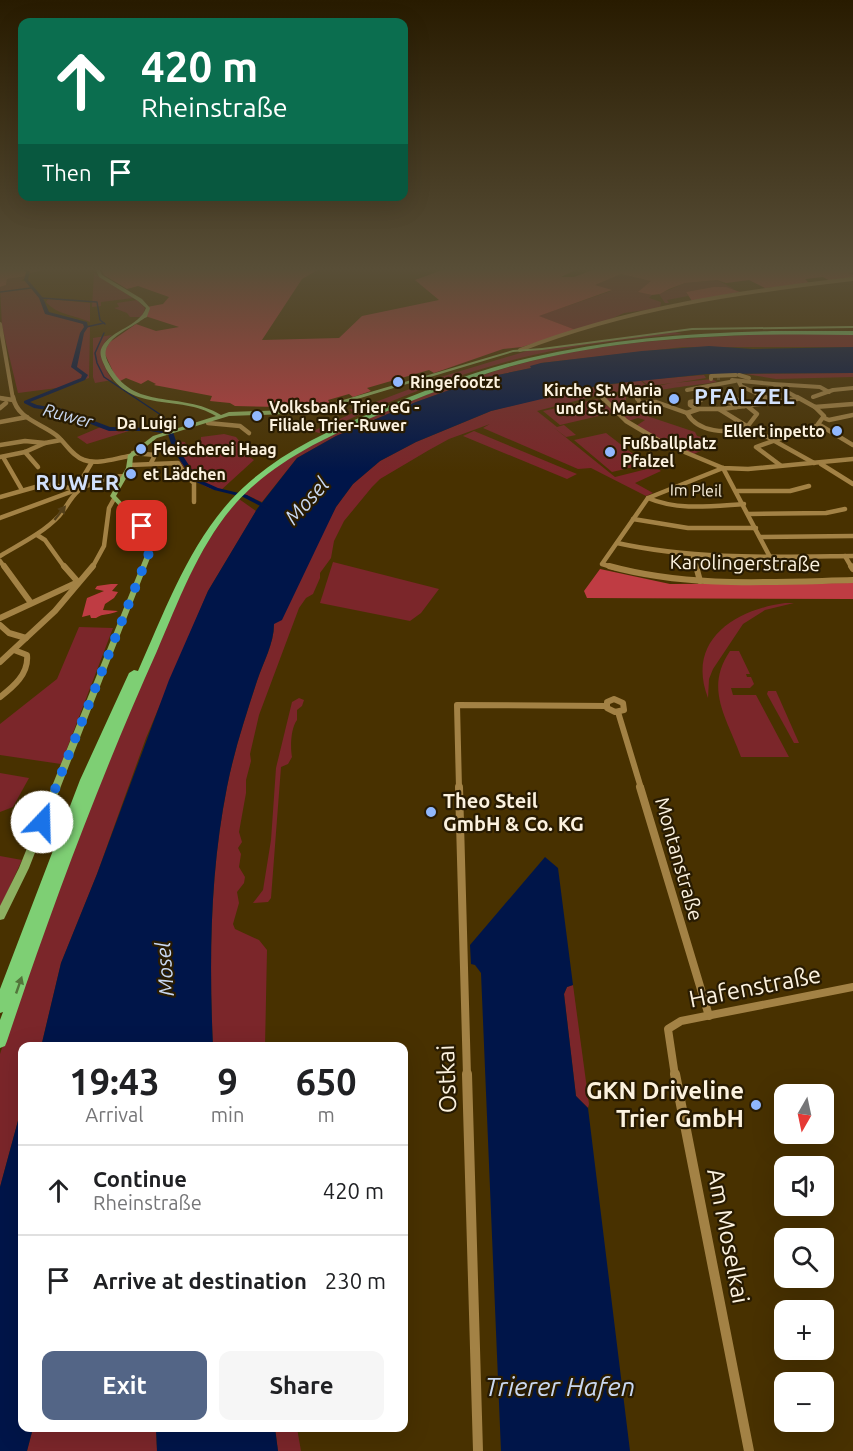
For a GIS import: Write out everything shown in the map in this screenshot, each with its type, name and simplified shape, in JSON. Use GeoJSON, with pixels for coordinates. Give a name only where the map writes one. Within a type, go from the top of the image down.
{"type":"FeatureCollection","features":[{"type":"Feature","properties":{"kind":"highway"},"geometry":{"type":"LineString","coordinates":[[0,1007],[51,869],[120,701],[191,555],[211,521],[245,486],[298,450],[358,420],[464,380],[530,360],[580,350],[664,339],[715,336]]}},
{"type":"Feature","properties":{"kind":"highway"},"geometry":{"type":"LineString","coordinates":[[0,1041],[71,840],[115,732],[196,556],[231,500]]}},
{"type":"Feature","properties":{"kind":"main road"},"geometry":{"type":"LineString","coordinates":[[115,336],[103,349],[105,364],[118,385],[150,398],[210,408],[222,417]]}},
{"type":"Feature","properties":{"kind":"main road"},"geometry":{"type":"LineString","coordinates":[[0,916],[24,868],[149,553],[150,539],[142,526],[114,499],[113,494],[130,465],[132,455],[158,436],[208,423],[235,413],[287,411],[334,404],[520,350],[643,336]]}},
{"type":"Feature","properties":{"kind":"street"},"geometry":{"type":"LineString","coordinates":[[2,336],[15,407],[61,440],[79,458],[92,462],[132,455],[155,455],[151,463]]}},
{"type":"Feature","properties":{"kind":"street"},"geometry":{"type":"LineString","coordinates":[[520,350],[559,336]]}},
{"type":"Feature","properties":{"kind":"street"},"geometry":{"type":"LineString","coordinates":[[687,390],[735,381],[749,378],[737,375],[711,376],[735,381],[820,387],[829,392]]}},
{"type":"Feature","properties":{"kind":"street"},"geometry":{"type":"LineString","coordinates":[[735,381],[774,402]]}},
{"type":"Feature","properties":{"kind":"street"},"geometry":{"type":"LineString","coordinates":[[773,384],[815,407],[824,418],[829,420],[853,416]]}},
{"type":"Feature","properties":{"kind":"street"},"geometry":{"type":"LineString","coordinates":[[810,398],[853,388]]}},
{"type":"Feature","properties":{"kind":"street"},"geometry":{"type":"LineString","coordinates":[[632,391],[638,394],[637,400],[640,403],[656,402],[687,412],[696,409],[719,409],[800,399]]}},
{"type":"Feature","properties":{"kind":"street"},"geometry":{"type":"LineString","coordinates":[[760,394],[764,402]]}},
{"type":"Feature","properties":{"kind":"street"},"geometry":{"type":"LineString","coordinates":[[603,396],[602,398],[626,421],[663,443],[723,468],[746,470],[853,459]]}},
{"type":"Feature","properties":{"kind":"street"},"geometry":{"type":"LineString","coordinates":[[0,398],[13,400]]}},
{"type":"Feature","properties":{"kind":"street"},"geometry":{"type":"LineString","coordinates":[[696,409],[690,405],[690,402],[699,398],[712,409]]}},
{"type":"Feature","properties":{"kind":"street"},"geometry":{"type":"LineString","coordinates":[[736,407],[727,399],[735,398],[757,414],[750,428]]}},
{"type":"Feature","properties":{"kind":"street"},"geometry":{"type":"LineString","coordinates":[[0,408],[6,403]]}},
{"type":"Feature","properties":{"kind":"street"},"geometry":{"type":"LineString","coordinates":[[815,407],[853,405]]}},
{"type":"Feature","properties":{"kind":"street"},"geometry":{"type":"LineString","coordinates":[[719,409],[853,484]]}},
{"type":"Feature","properties":{"kind":"street"},"geometry":{"type":"LineString","coordinates":[[687,412],[689,417],[711,431],[750,428]]}},
{"type":"Feature","properties":{"kind":"street"},"geometry":{"type":"LineString","coordinates":[[0,422],[27,417]]}},
{"type":"Feature","properties":{"kind":"street"},"geometry":{"type":"LineString","coordinates":[[780,465],[756,447],[819,425],[818,423],[824,418]]}},
{"type":"Feature","properties":{"kind":"street"},"geometry":{"type":"LineString","coordinates":[[208,423],[240,426],[249,433]]}},
{"type":"Feature","properties":{"kind":"street"},"geometry":{"type":"LineString","coordinates":[[819,425],[853,445]]}},
{"type":"Feature","properties":{"kind":"street"},"geometry":{"type":"LineString","coordinates":[[22,490],[2,457],[25,453],[45,443],[61,440]]}},
{"type":"Feature","properties":{"kind":"street"},"geometry":{"type":"LineString","coordinates":[[0,445],[25,441],[45,443]]}},
{"type":"Feature","properties":{"kind":"street"},"geometry":{"type":"LineString","coordinates":[[25,453],[38,466]]}},
{"type":"Feature","properties":{"kind":"street"},"geometry":{"type":"LineString","coordinates":[[0,556],[37,534],[61,514],[92,462]]}},
{"type":"Feature","properties":{"kind":"street"},"geometry":{"type":"LineString","coordinates":[[130,465],[178,463],[194,483],[194,502]]}},
{"type":"Feature","properties":{"kind":"street"},"geometry":{"type":"LineString","coordinates":[[723,468],[770,556]]}},
{"type":"Feature","properties":{"kind":"street"},"geometry":{"type":"LineString","coordinates":[[723,468],[648,498],[617,543],[663,553],[693,556],[853,556]]}},
{"type":"Feature","properties":{"kind":"street"},"geometry":{"type":"LineString","coordinates":[[0,518],[111,477],[124,476]]}},
{"type":"Feature","properties":{"kind":"street"},"geometry":{"type":"LineString","coordinates":[[0,497],[53,483],[77,490]]}},
{"type":"Feature","properties":{"kind":"street"},"geometry":{"type":"LineString","coordinates":[[737,491],[790,490],[809,486]]}},
{"type":"Feature","properties":{"kind":"street","name":"Im Pleil"},"geometry":{"type":"LineString","coordinates":[[648,498],[654,502],[679,505],[744,504]]}},
{"type":"Feature","properties":{"kind":"street"},"geometry":{"type":"LineString","coordinates":[[0,662],[26,638],[99,557],[107,543],[109,504],[114,499]]}},
{"type":"Feature","properties":{"kind":"street"},"geometry":{"type":"LineString","coordinates":[[748,514],[826,513],[845,509]]}},
{"type":"Feature","properties":{"kind":"street"},"geometry":{"type":"LineString","coordinates":[[633,519],[679,527],[756,528]]}},
{"type":"Feature","properties":{"kind":"street"},"geometry":{"type":"LineString","coordinates":[[37,534],[45,540],[74,580],[78,582]]}},
{"type":"Feature","properties":{"kind":"street"},"geometry":{"type":"LineString","coordinates":[[760,537],[853,536]]}},
{"type":"Feature","properties":{"kind":"street","name":"Karolingerstraße"},"geometry":{"type":"LineString","coordinates":[[617,543],[602,564],[662,579],[700,582],[853,580]]}},
{"type":"Feature","properties":{"kind":"street"},"geometry":{"type":"LineString","coordinates":[[693,556],[700,582]]}},
{"type":"Feature","properties":{"kind":"street","name":"Karolingerstraße"},"geometry":{"type":"LineString","coordinates":[[844,556],[853,569]]}},
{"type":"Feature","properties":{"kind":"street"},"geometry":{"type":"LineString","coordinates":[[0,561],[31,603]]}},
{"type":"Feature","properties":{"kind":"street"},"geometry":{"type":"LineString","coordinates":[[0,618],[78,582]]}},
{"type":"Feature","properties":{"kind":"street"},"geometry":{"type":"LineString","coordinates":[[0,625],[9,633],[26,638]]}},
{"type":"Feature","properties":{"kind":"street"},"geometry":{"type":"LineString","coordinates":[[0,697],[21,677],[28,663],[27,655],[14,650]]}},
{"type":"Feature","properties":{"kind":"street"},"geometry":{"type":"LineString","coordinates":[[611,700],[621,701],[625,707],[618,712],[606,706],[611,700]]}},
{"type":"Feature","properties":{"kind":"street","name":"Ostkai"},"geometry":{"type":"LineString","coordinates":[[478,1451],[458,705],[606,706]]}},
{"type":"Feature","properties":{"kind":"street","name":"Montanstraße"},"geometry":{"type":"LineString","coordinates":[[618,712],[709,1016]]}},
{"type":"Feature","properties":{"kind":"street","name":"Hafenstraße"},"geometry":{"type":"LineString","coordinates":[[668,1029],[675,1023],[853,987]]}},
{"type":"Feature","properties":{"kind":"street","name":"Am Moselkai"},"geometry":{"type":"LineString","coordinates":[[668,1029],[668,1041],[749,1451]]}},
{"type":"Feature","properties":{"kind":"shaded area"},"geometry":{"type":"Polygon","coordinates":[[[4,336],[90,336],[89,378],[57,388],[18,393],[4,336]]]}},
{"type":"Feature","properties":{"kind":"shaded area"},"geometry":{"type":"Polygon","coordinates":[[[111,336],[106,340],[101,351],[105,368],[112,380],[95,383],[93,338],[111,336]]]}},
{"type":"Feature","properties":{"kind":"shaded area"},"geometry":{"type":"Polygon","coordinates":[[[119,336],[265,336],[262,340],[339,338],[341,336],[558,336],[522,347],[503,349],[434,373],[429,370],[367,388],[371,391],[353,397],[349,394],[328,400],[331,405],[280,412],[280,407],[235,406],[230,403],[210,401],[212,396],[154,385],[156,384],[148,380],[141,384],[126,378],[118,382],[104,352],[110,342],[119,336]]]}},
{"type":"Feature","properties":{"kind":"shaded area"},"geometry":{"type":"Polygon","coordinates":[[[646,336],[666,336],[551,351],[506,362],[424,388],[319,433],[313,431],[353,413],[350,410],[330,414],[365,406],[444,376],[527,351],[646,336]]]}},
{"type":"Feature","properties":{"kind":"shaded area"},"geometry":{"type":"Polygon","coordinates":[[[737,336],[853,336],[853,347],[683,347],[541,363],[531,368],[483,378],[416,402],[336,436],[297,458],[262,502],[244,494],[273,468],[307,446],[362,420],[457,384],[536,360],[593,348],[737,336]]]}},
{"type":"Feature","properties":{"kind":"shaded area"},"geometry":{"type":"Polygon","coordinates":[[[853,373],[853,377],[776,379],[746,374],[853,373]]]}},
{"type":"Feature","properties":{"kind":"shaded area"},"geometry":{"type":"Polygon","coordinates":[[[704,375],[706,378],[675,383],[712,379],[717,382],[639,394],[634,391],[672,383],[649,386],[641,380],[704,375]]]}},
{"type":"Feature","properties":{"kind":"shaded area"},"geometry":{"type":"Polygon","coordinates":[[[640,380],[648,387],[602,394],[537,411],[557,427],[564,425],[576,435],[566,437],[553,427],[615,477],[655,467],[661,471],[635,483],[653,493],[646,496],[591,468],[578,469],[483,428],[490,424],[449,439],[380,479],[344,521],[334,541],[331,558],[320,573],[313,594],[306,598],[299,608],[259,715],[246,780],[239,832],[242,842],[238,848],[241,854],[239,867],[245,877],[244,883],[237,892],[239,903],[233,924],[235,929],[259,940],[267,950],[265,1042],[213,1042],[211,949],[214,884],[221,819],[230,774],[259,674],[270,646],[274,624],[336,507],[353,484],[380,461],[416,442],[491,411],[565,392],[640,380]]]}},
{"type":"Feature","properties":{"kind":"shaded area"},"geometry":{"type":"Polygon","coordinates":[[[626,393],[626,404],[632,411],[695,432],[697,436],[705,438],[713,445],[694,454],[663,442],[636,426],[645,420],[638,418],[628,421],[605,398],[626,393]]]}},
{"type":"Feature","properties":{"kind":"shaded area"},"geometry":{"type":"Polygon","coordinates":[[[597,399],[616,412],[560,425],[543,411],[597,399]]]}},
{"type":"Feature","properties":{"kind":"shaded area"},"geometry":{"type":"Polygon","coordinates":[[[103,426],[111,430],[132,430],[87,444],[77,437],[103,426]]]}},
{"type":"Feature","properties":{"kind":"shaded area"},"geometry":{"type":"Polygon","coordinates":[[[474,431],[577,474],[567,479],[463,436],[474,431]]]}},
{"type":"Feature","properties":{"kind":"shaded area","name":"Fußballplatz Pfalzel"},"geometry":{"type":"Polygon","coordinates":[[[606,433],[646,464],[612,472],[574,440],[606,433]]]}},
{"type":"Feature","properties":{"kind":"shaded area"},"geometry":{"type":"Polygon","coordinates":[[[224,434],[236,437],[246,449],[240,451],[254,460],[220,491],[195,480],[179,459],[172,441],[185,442],[188,449],[182,450],[189,450],[190,453],[201,451],[201,437],[224,434]]]}},
{"type":"Feature","properties":{"kind":"shaded area"},"geometry":{"type":"Polygon","coordinates":[[[239,499],[256,511],[208,591],[146,738],[97,874],[61,963],[42,1042],[18,1042],[18,1121],[0,1187],[0,1054],[11,1020],[138,688],[203,550],[239,499]]]}},
{"type":"Feature","properties":{"kind":"shaded area"},"geometry":{"type":"Polygon","coordinates":[[[333,562],[439,589],[421,613],[410,621],[320,603],[333,562]]]}},
{"type":"Feature","properties":{"kind":"shaded area"},"geometry":{"type":"Polygon","coordinates":[[[600,569],[670,584],[853,583],[853,599],[587,598],[584,591],[600,569]]]}},
{"type":"Feature","properties":{"kind":"shaded area"},"geometry":{"type":"Polygon","coordinates":[[[118,584],[112,591],[118,592],[105,604],[103,610],[118,611],[96,618],[91,618],[90,615],[82,617],[87,598],[104,591],[95,589],[97,586],[118,584]]]}},
{"type":"Feature","properties":{"kind":"shaded area"},"geometry":{"type":"Polygon","coordinates":[[[785,603],[794,603],[765,610],[743,624],[713,669],[709,679],[708,698],[703,678],[704,660],[709,645],[719,632],[732,621],[748,613],[785,603]]]}},
{"type":"Feature","properties":{"kind":"shaded area"},"geometry":{"type":"Polygon","coordinates":[[[79,627],[113,628],[61,764],[0,755],[0,724],[57,679],[79,627]]]}},
{"type":"Feature","properties":{"kind":"shaded area"},"geometry":{"type":"Polygon","coordinates":[[[730,651],[739,651],[750,674],[746,674],[747,677],[751,677],[754,684],[750,688],[731,688],[733,695],[756,695],[789,757],[741,757],[720,704],[718,691],[722,665],[730,651]]]}},
{"type":"Feature","properties":{"kind":"shaded area"},"geometry":{"type":"Polygon","coordinates":[[[768,691],[776,691],[799,743],[794,743],[767,694],[768,691]]]}},
{"type":"Feature","properties":{"kind":"shaded area"},"geometry":{"type":"Polygon","coordinates":[[[299,698],[304,700],[302,706],[297,710],[297,720],[292,732],[292,757],[288,764],[281,767],[271,898],[268,902],[253,903],[263,890],[271,840],[276,768],[292,702],[299,698]]]}},
{"type":"Feature","properties":{"kind":"shaded area"},"geometry":{"type":"Polygon","coordinates":[[[0,773],[29,778],[13,807],[0,812],[0,773]]]}},
{"type":"Feature","properties":{"kind":"shaded area"},"geometry":{"type":"Polygon","coordinates":[[[0,856],[22,860],[0,908],[0,856]]]}},
{"type":"Feature","properties":{"kind":"shaded area"},"geometry":{"type":"Polygon","coordinates":[[[573,985],[588,1108],[576,1096],[564,994],[567,987],[573,985]]]}},
{"type":"Feature","properties":{"kind":"shaded area"},"geometry":{"type":"Polygon","coordinates":[[[32,1432],[156,1432],[157,1451],[27,1451],[32,1432]]]}},
{"type":"Feature","properties":{"kind":"shaded area"},"geometry":{"type":"Polygon","coordinates":[[[276,1432],[298,1432],[301,1451],[278,1451],[276,1432]]]}},
{"type":"Feature","properties":{"kind":"water","name":"Mosel"},"geometry":{"type":"Polygon","coordinates":[[[709,346],[753,349],[853,347],[853,373],[707,374],[601,385],[491,411],[416,442],[380,461],[353,484],[336,507],[282,620],[274,624],[270,646],[240,733],[221,819],[214,884],[211,949],[213,1042],[42,1042],[61,963],[97,874],[169,680],[208,591],[257,509],[297,458],[336,436],[416,402],[483,378],[531,368],[530,366],[541,363],[709,346]]]}},
{"type":"Feature","properties":{"kind":"water","name":"Trierer Hafen"},"geometry":{"type":"Polygon","coordinates":[[[545,857],[558,868],[573,985],[567,987],[564,994],[576,1096],[588,1108],[630,1451],[501,1451],[481,973],[475,965],[471,964],[470,945],[545,857]]]}},
{"type":"Feature","properties":{"kind":"water"},"geometry":{"type":"Polygon","coordinates":[[[18,1121],[18,1432],[32,1432],[27,1451],[0,1451],[0,1187],[18,1121]]]}},
{"type":"Feature","properties":{"kind":"water"},"geometry":{"type":"Polygon","coordinates":[[[156,1432],[276,1432],[278,1451],[157,1451],[156,1432]]]}},
{"type":"Feature","properties":{"kind":"waterway","name":"Ruwer"},"geometry":{"type":"LineString","coordinates":[[81,336],[74,367],[85,375],[83,379],[26,402],[36,407],[61,411],[109,429],[150,429],[171,433],[176,450],[196,480],[216,489],[245,496],[270,509]]}},
{"type":"Feature","properties":{"kind":"waterway"},"geometry":{"type":"LineString","coordinates":[[103,336],[95,353],[104,377],[164,417],[163,421],[173,431]]}},
{"type":"Feature","properties":{"kind":"place","name":"Ringefootzt"},"geometry":{"type":"Point","coordinates":[398,382]}},
{"type":"Feature","properties":{"kind":"place","name":"Kirche St. Maria und St. Martin"},"geometry":{"type":"Point","coordinates":[674,399]}},
{"type":"Feature","properties":{"kind":"place","name":"Volksbank Trier eG - Filiale Trier-Ruwer"},"geometry":{"type":"Point","coordinates":[257,416]}},
{"type":"Feature","properties":{"kind":"place","name":"Da Luigi"},"geometry":{"type":"Point","coordinates":[189,423]}},
{"type":"Feature","properties":{"kind":"place","name":"Ellert inpetto"},"geometry":{"type":"Point","coordinates":[837,431]}},
{"type":"Feature","properties":{"kind":"place","name":"Fleischerei Haag"},"geometry":{"type":"Point","coordinates":[141,449]}},
{"type":"Feature","properties":{"kind":"place","name":"Fußballplatz Pfalzel"},"geometry":{"type":"Point","coordinates":[610,452]}},
{"type":"Feature","properties":{"kind":"place","name":"et Lädchen"},"geometry":{"type":"Point","coordinates":[131,474]}},
{"type":"Feature","properties":{"kind":"place","name":"Theo Steil GmbH & Co. KG"},"geometry":{"type":"Point","coordinates":[431,812]}},
{"type":"Feature","properties":{"kind":"place","name":"GKN Driveline Trier GmbH"},"geometry":{"type":"Point","coordinates":[756,1105]}},
{"type":"Feature","properties":{"kind":"district","name":"PFALZEL"},"geometry":{"type":"Point","coordinates":[745,396]}},
{"type":"Feature","properties":{"kind":"district","name":"RUWER"},"geometry":{"type":"Point","coordinates":[78,482]}},
{"type":"Feature","properties":{"kind":"route"},"geometry":{"type":"LineString","coordinates":[[42,822],[146,562],[150,539],[142,526]]}}]}
